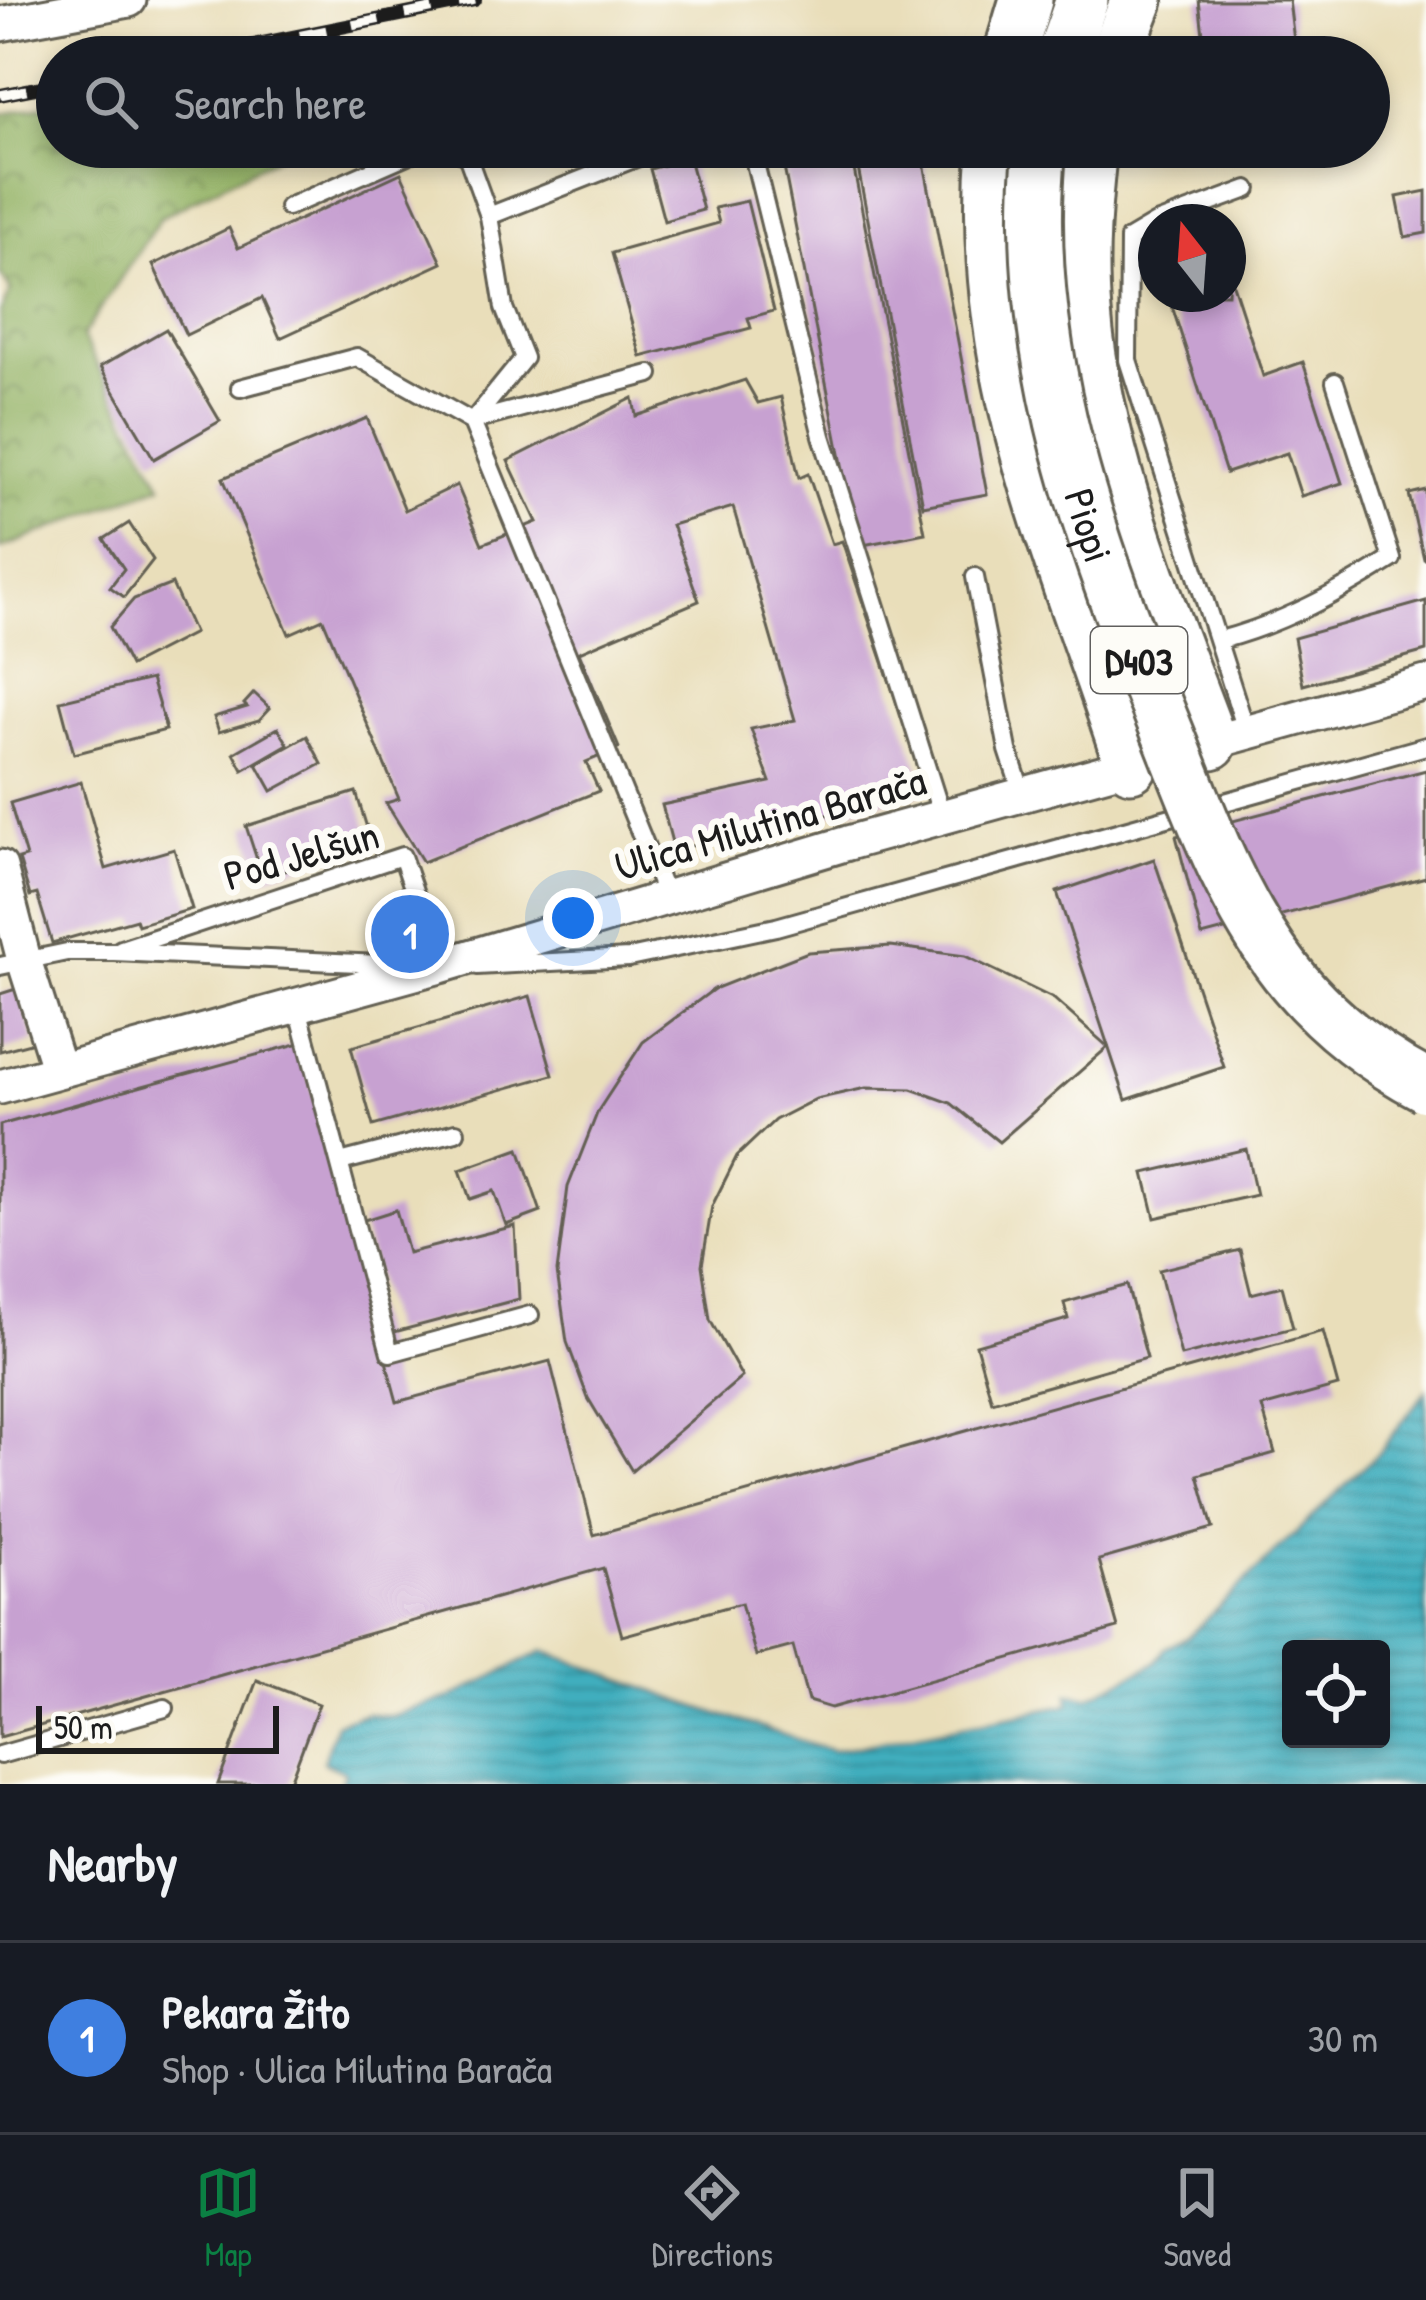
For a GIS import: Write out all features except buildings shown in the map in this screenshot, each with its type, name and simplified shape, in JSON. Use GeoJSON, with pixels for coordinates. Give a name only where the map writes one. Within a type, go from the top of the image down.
{"type":"FeatureCollection","features":[{"type":"Feature","properties":{"kind":"main road"},"geometry":{"type":"LineString","coordinates":[[1015,36],[1026,0]]}},
{"type":"Feature","properties":{"kind":"main road"},"geometry":{"type":"LineString","coordinates":[[1069,36],[1082,0]]}},
{"type":"Feature","properties":{"kind":"main road"},"geometry":{"type":"LineString","coordinates":[[1123,36],[1137,0]]}},
{"type":"Feature","properties":{"kind":"main road"},"geometry":{"type":"LineString","coordinates":[[993,168],[991,255],[1015,414],[1039,500],[1131,766]]}},
{"type":"Feature","properties":{"kind":"main road","name":"Piopi"},"geometry":{"type":"LineString","coordinates":[[1039,168],[1036,272],[1060,427],[1097,545],[1182,770],[1236,893],[1286,973],[1336,1025],[1426,1086]]}},
{"type":"Feature","properties":{"kind":"main road"},"geometry":{"type":"LineString","coordinates":[[1089,168],[1082,258],[1096,382],[1130,511],[1229,738]]}},
{"type":"Feature","properties":{"kind":"street"},"geometry":{"type":"LineString","coordinates":[[0,24],[129,0]]}},
{"type":"Feature","properties":{"kind":"street","name":"Ulica Milutina Barača"},"geometry":{"type":"LineString","coordinates":[[0,1087],[1426,683]]}},
{"type":"Feature","properties":{"kind":"street"},"geometry":{"type":"LineString","coordinates":[[0,867],[12,963],[59,1070]]}},
{"type":"Feature","properties":{"kind":"lane"},"geometry":{"type":"LineString","coordinates":[[288,207],[378,168]]}},
{"type":"Feature","properties":{"kind":"lane"},"geometry":{"type":"LineString","coordinates":[[472,168],[489,216],[504,308],[524,358],[472,422]]}},
{"type":"Feature","properties":{"kind":"lane"},"geometry":{"type":"LineString","coordinates":[[489,216],[611,168]]}},
{"type":"Feature","properties":{"kind":"lane"},"geometry":{"type":"LineString","coordinates":[[756,168],[822,436],[943,818]]}},
{"type":"Feature","properties":{"kind":"lane"},"geometry":{"type":"LineString","coordinates":[[1207,204],[1248,189]]}},
{"type":"Feature","properties":{"kind":"lane"},"geometry":{"type":"LineString","coordinates":[[1138,234],[1129,239],[1128,360],[1220,640],[1229,738]]}},
{"type":"Feature","properties":{"kind":"lane"},"geometry":{"type":"LineString","coordinates":[[240,388],[357,356],[472,422],[667,898]]}},
{"type":"Feature","properties":{"kind":"lane"},"geometry":{"type":"LineString","coordinates":[[472,422],[650,374]]}},
{"type":"Feature","properties":{"kind":"lane"},"geometry":{"type":"LineString","coordinates":[[1220,640],[1262,629],[1392,559],[1335,382]]}},
{"type":"Feature","properties":{"kind":"lane"},"geometry":{"type":"LineString","coordinates":[[975,577],[1008,750],[1023,796]]}},
{"type":"Feature","properties":{"kind":"lane"},"geometry":{"type":"LineString","coordinates":[[12,963],[67,952],[440,966],[629,958],[776,927],[1426,746]]}},
{"type":"Feature","properties":{"kind":"lane","name":"Pod Jelšun"},"geometry":{"type":"LineString","coordinates":[[113,952],[402,856],[440,966]]}},
{"type":"Feature","properties":{"kind":"lane"},"geometry":{"type":"LineString","coordinates":[[297,1004],[389,1353],[530,1316]]}},
{"type":"Feature","properties":{"kind":"lane"},"geometry":{"type":"LineString","coordinates":[[340,1162],[456,1132]]}},
{"type":"Feature","properties":{"kind":"lane"},"geometry":{"type":"LineString","coordinates":[[0,1755],[165,1708]]}},
{"type":"Feature","properties":{"kind":"green space"},"geometry":{"type":"Polygon","coordinates":[[[36,106],[36,168],[255,168],[161,217],[82,337],[162,485],[0,549],[0,312],[11,290],[0,273],[0,114],[36,106]]]}},
{"type":"Feature","properties":{"kind":"water"},"geometry":{"type":"Polygon","coordinates":[[[1426,1391],[1426,1784],[341,1784],[345,1772],[323,1762],[336,1723],[367,1713],[391,1716],[452,1697],[544,1651],[833,1751],[1070,1704],[1069,1694],[1089,1697],[1157,1662],[1165,1648],[1188,1637],[1380,1451],[1426,1391]]]}},
{"type":"Feature","properties":{"kind":"railway"},"geometry":{"type":"LineString","coordinates":[[298,36],[475,0]]}},
{"type":"Feature","properties":{"kind":"railway"},"geometry":{"type":"LineString","coordinates":[[0,95],[36,88]]}},
{"type":"Feature","properties":{"kind":"place","name":"Pekara Žito"},"geometry":{"type":"Point","coordinates":[410,934]}}]}
